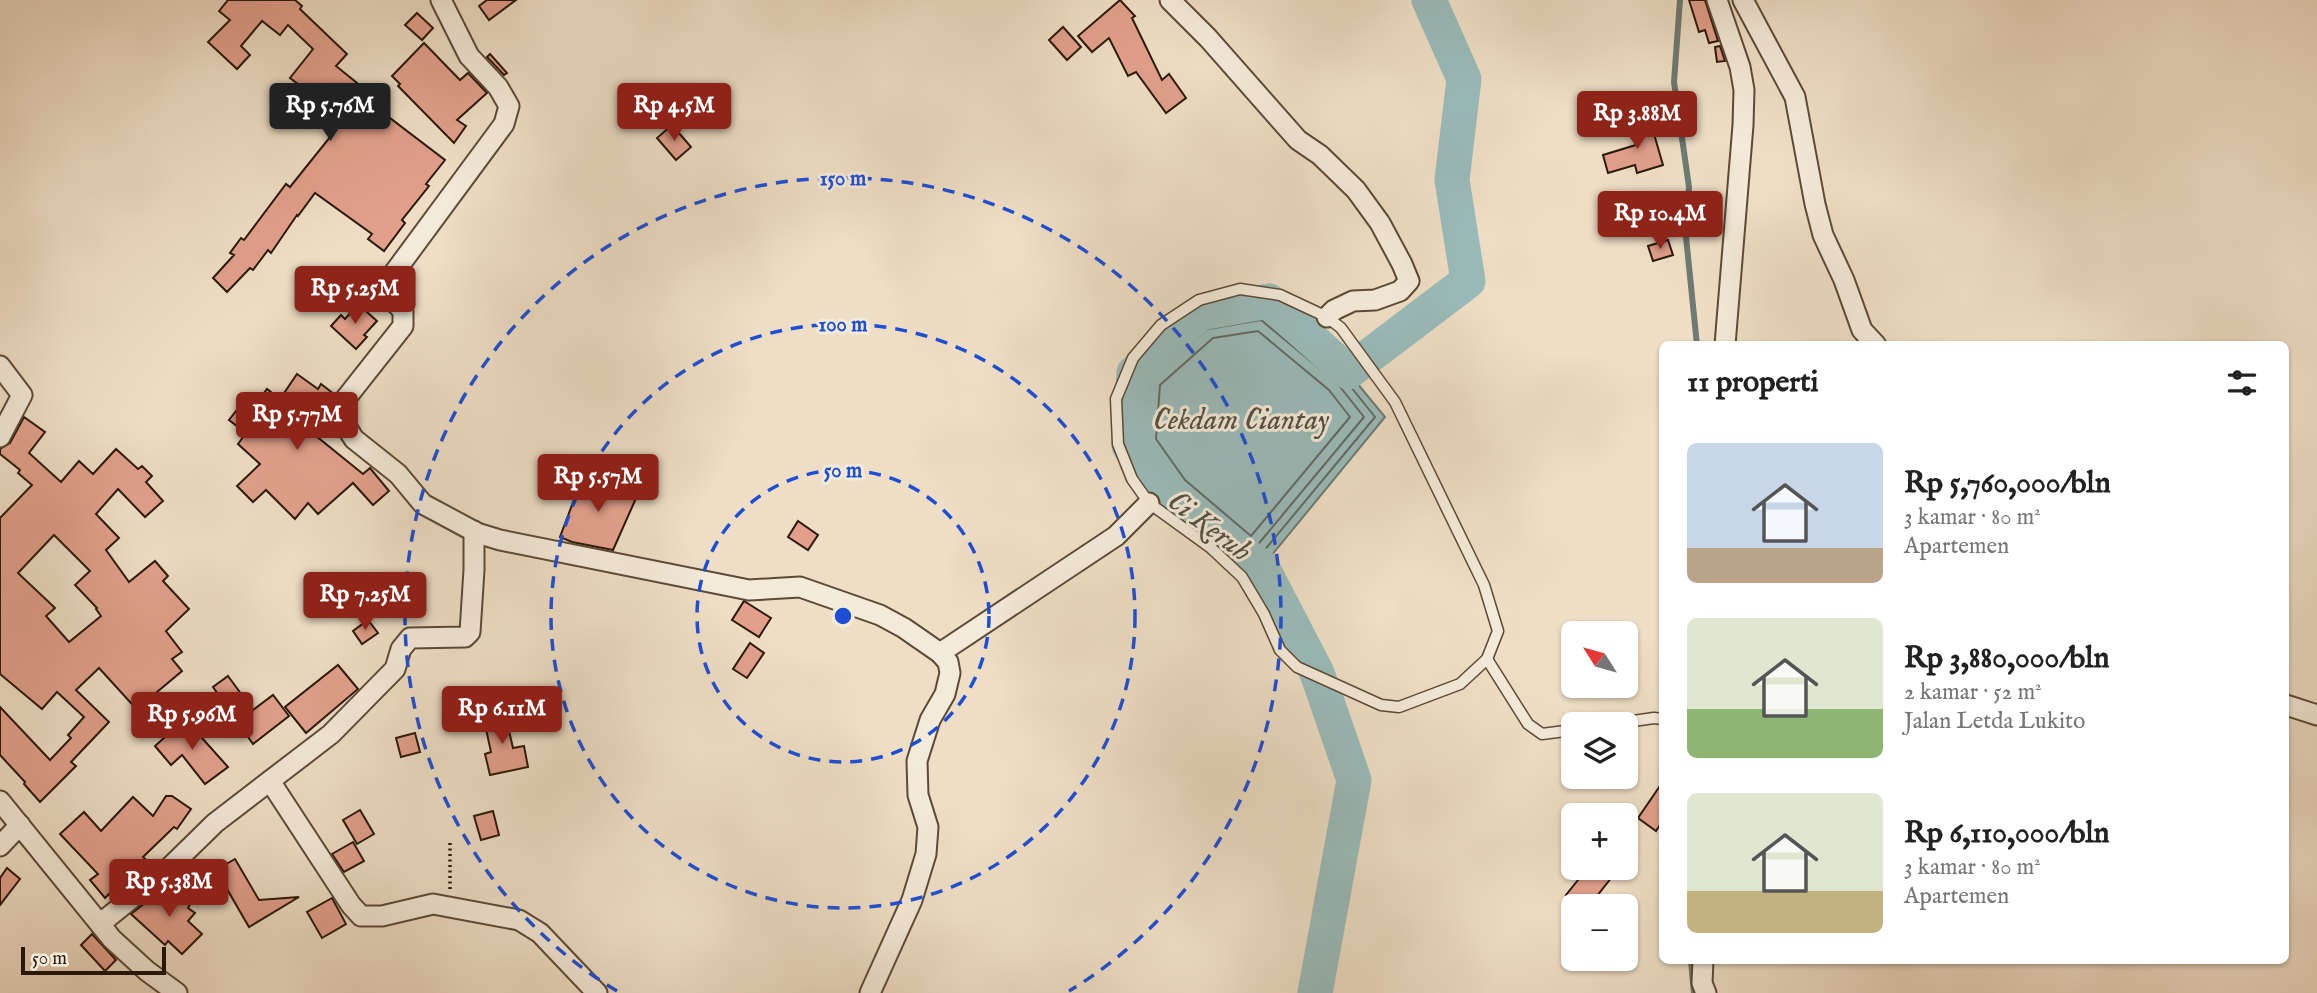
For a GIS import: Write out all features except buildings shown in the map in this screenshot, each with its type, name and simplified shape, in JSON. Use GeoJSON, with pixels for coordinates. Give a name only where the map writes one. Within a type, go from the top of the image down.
{"type":"FeatureCollection","features":[{"type":"Feature","properties":{"kind":"street"},"geometry":{"type":"LineString","coordinates":[[440,0],[469,56],[498,87],[509,106],[504,124],[388,281],[386,289],[389,296],[403,312],[402,326],[343,402],[342,420],[354,439],[398,474],[423,504],[474,531],[500,540],[750,590],[800,587],[880,615],[940,653],[948,662],[950,673],[945,694],[930,720],[917,761],[918,795],[928,827],[926,853],[912,900],[870,993]]}},
{"type":"Feature","properties":{"kind":"street"},"geometry":{"type":"LineString","coordinates":[[1170,0],[1208,38],[1298,140],[1320,155],[1356,190],[1370,207],[1402,264],[1409,281],[1400,291],[1375,299],[1353,301],[1334,323]]}},
{"type":"Feature","properties":{"kind":"street"},"geometry":{"type":"LineString","coordinates":[[1717,0],[1735,49],[1744,90],[1725,341]]}},
{"type":"Feature","properties":{"kind":"street"},"geometry":{"type":"LineString","coordinates":[[1743,0],[1795,97],[1815,204],[1824,235],[1863,330],[1873,341]]}},
{"type":"Feature","properties":{"kind":"street"},"geometry":{"type":"LineString","coordinates":[[0,366],[22,395],[0,437]]}},
{"type":"Feature","properties":{"kind":"street"},"geometry":{"type":"LineString","coordinates":[[940,653],[1116,536],[1149,503]]}},
{"type":"Feature","properties":{"kind":"street"},"geometry":{"type":"LineString","coordinates":[[101,923],[169,868],[215,823],[331,734],[395,669],[401,649],[410,638],[465,637],[470,632],[474,531]]}},
{"type":"Feature","properties":{"kind":"street"},"geometry":{"type":"LineString","coordinates":[[2289,706],[2317,715]]}},
{"type":"Feature","properties":{"kind":"street"},"geometry":{"type":"LineString","coordinates":[[270,781],[351,905],[361,916],[382,916],[433,904],[452,905],[519,920],[540,933],[597,993]]}},
{"type":"Feature","properties":{"kind":"street"},"geometry":{"type":"LineString","coordinates":[[0,801],[112,939],[147,971],[177,993]]}},
{"type":"Feature","properties":{"kind":"street"},"geometry":{"type":"LineString","coordinates":[[0,846],[20,825]]}},
{"type":"Feature","properties":{"kind":"street"},"geometry":{"type":"LineString","coordinates":[[1703,964],[1702,983],[1706,993]]}},
{"type":"Feature","properties":{"kind":"lane"},"geometry":{"type":"LineString","coordinates":[[1240,289],[1280,295],[1334,323],[1395,402],[1484,585],[1498,631],[1487,659],[1460,684],[1399,707],[1381,705],[1297,667],[1280,650],[1264,614],[1242,577],[1211,548],[1149,503],[1132,479],[1118,444],[1116,399],[1133,358],[1161,325],[1199,300],[1240,289]]}},
{"type":"Feature","properties":{"kind":"lane"},"geometry":{"type":"LineString","coordinates":[[1487,659],[1528,724],[1542,734],[1561,732]]}},
{"type":"Feature","properties":{"kind":"lane"},"geometry":{"type":"LineString","coordinates":[[1638,720],[1659,719]]}},
{"type":"Feature","properties":{"kind":"path"},"geometry":{"type":"LineString","coordinates":[[450,843],[452,905]]}},
{"type":"Feature","properties":{"kind":"water","name":"Cekdam Ciantay"},"geometry":{"type":"Polygon","coordinates":[[[1267,303],[1348,372],[1385,417],[1262,567],[1236,559],[1165,497],[1129,446],[1134,373],[1201,313],[1267,303]]]}},
{"type":"Feature","properties":{"kind":"waterway","name":"Ci Keruh"},"geometry":{"type":"LineString","coordinates":[[1315,993],[1354,780],[1317,673],[1262,567],[1165,497],[1129,446],[1134,373],[1201,313],[1269,301],[1348,372],[1468,281],[1452,180],[1464,79],[1429,0]]}},
{"type":"Feature","properties":{"kind":"waterway"},"geometry":{"type":"LineString","coordinates":[[1680,0],[1674,82],[1689,187],[1686,237],[1697,341]]}},
{"type":"Feature","properties":{"kind":"waterway"},"geometry":{"type":"LineString","coordinates":[[1691,964],[1694,993]]}}]}
